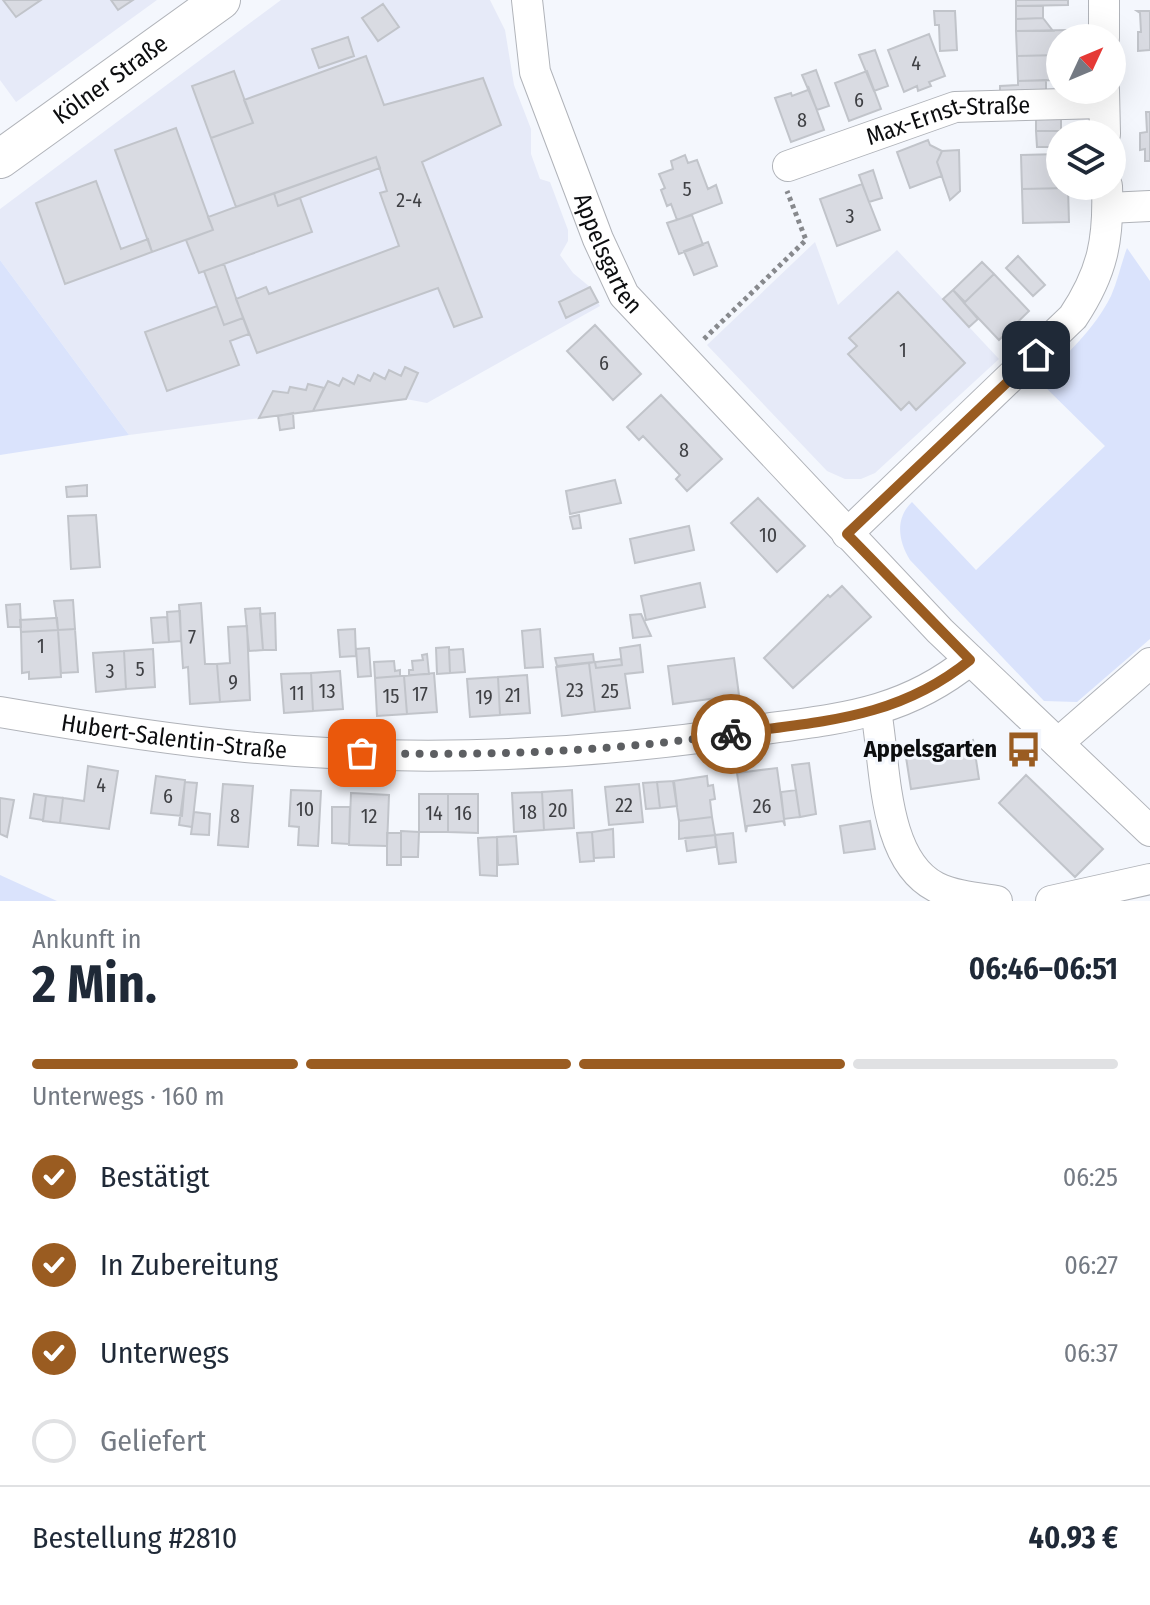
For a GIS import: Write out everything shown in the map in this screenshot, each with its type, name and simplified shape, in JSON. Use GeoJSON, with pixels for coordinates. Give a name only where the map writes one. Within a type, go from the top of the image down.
{"type":"FeatureCollection","features":[{"type":"Feature","properties":{"kind":"main road","name":"Kölner Straße"},"geometry":{"type":"LineString","coordinates":[[0,159],[221,0]]}},
{"type":"Feature","properties":{"kind":"street","name":"Appelsgarten"},"geometry":{"type":"LineString","coordinates":[[527,0],[535,72],[604,253],[624,295],[847,534],[970,660],[1150,831]]}},
{"type":"Feature","properties":{"kind":"street"},"geometry":{"type":"LineString","coordinates":[[1104,0],[1104,24]]}},
{"type":"Feature","properties":{"kind":"street","name":"Max-Ernst-Straße"},"geometry":{"type":"LineString","coordinates":[[788,166],[845,161],[955,107],[1046,100]]}},
{"type":"Feature","properties":{"kind":"street"},"geometry":{"type":"LineString","coordinates":[[847,534],[1073,317],[1099,268],[1106,239],[1107,200]]}},
{"type":"Feature","properties":{"kind":"street"},"geometry":{"type":"LineString","coordinates":[[1121,200],[1150,206]]}},
{"type":"Feature","properties":{"kind":"street","name":"Hubert-Salentin-Straße"},"geometry":{"type":"LineString","coordinates":[[0,712],[159,737],[249,747],[454,755],[631,746],[876,711],[928,690],[970,660]]}},
{"type":"Feature","properties":{"kind":"street"},"geometry":{"type":"LineString","coordinates":[[1058,743],[1150,663]]}},
{"type":"Feature","properties":{"kind":"street"},"geometry":{"type":"LineString","coordinates":[[876,711],[893,827],[906,858],[915,871],[939,888],[997,901]]}},
{"type":"Feature","properties":{"kind":"street"},"geometry":{"type":"LineString","coordinates":[[1051,901],[1150,879]]}},
{"type":"Feature","properties":{"kind":"path"},"geometry":{"type":"LineString","coordinates":[[682,359],[806,240],[778,169],[788,166]]}},
{"type":"Feature","properties":{"kind":"shaded area"},"geometry":{"type":"Polygon","coordinates":[[[0,0],[157,0],[16,102],[0,80],[0,0]]]}},
{"type":"Feature","properties":{"kind":"shaded area"},"geometry":{"type":"Polygon","coordinates":[[[281,0],[490,0],[505,30],[514,85],[531,129],[531,154],[540,179],[550,182],[568,230],[568,241],[560,255],[573,273],[590,287],[600,306],[427,403],[406,399],[129,435],[0,260],[0,209],[281,0]]]}},
{"type":"Feature","properties":{"kind":"shaded area"},"geometry":{"type":"Polygon","coordinates":[[[815,242],[838,305],[897,250],[999,359],[875,473],[861,479],[845,479],[827,471],[707,345],[815,242]]]}},
{"type":"Feature","properties":{"kind":"shaded area"},"geometry":{"type":"Polygon","coordinates":[[[1127,248],[1150,281],[1150,639],[1077,702],[1044,701],[910,560],[901,538],[901,522],[912,502],[976,570],[1105,446],[1039,381],[1079,342],[1104,308],[1127,248]]]}},
{"type":"Feature","properties":{"kind":"shaded area"},"geometry":{"type":"Polygon","coordinates":[[[0,260],[129,435],[0,455],[0,260]]]}},
{"type":"Feature","properties":{"kind":"shaded area"},"geometry":{"type":"Polygon","coordinates":[[[0,875],[57,901],[0,901],[0,875]]]}},
{"type":"Feature","properties":{"kind":"building"},"geometry":{"type":"Polygon","coordinates":[[[3,0],[41,0],[16,17],[3,0]]]}},
{"type":"Feature","properties":{"kind":"building"},"geometry":{"type":"Polygon","coordinates":[[[111,0],[133,0],[118,10],[111,0]]]}},
{"type":"Feature","properties":{"kind":"building"},"geometry":{"type":"Polygon","coordinates":[[[1016,0],[1068,0],[1068,5],[1016,6],[1016,0]]]}},
{"type":"Feature","properties":{"kind":"building"},"geometry":{"type":"Polygon","coordinates":[[[383,4],[399,27],[378,41],[362,18],[383,4]]]}},
{"type":"Feature","properties":{"kind":"building"},"geometry":{"type":"Polygon","coordinates":[[[1016,6],[1043,6],[1043,18],[1016,19],[1016,6]]]}},
{"type":"Feature","properties":{"kind":"building"},"geometry":{"type":"Polygon","coordinates":[[[934,11],[955,11],[957,50],[940,51],[939,25],[935,25],[934,11]]]}},
{"type":"Feature","properties":{"kind":"building"},"geometry":{"type":"Polygon","coordinates":[[[1137,11],[1150,11],[1150,50],[1138,51],[1138,32],[1141,32],[1140,13],[1137,11]]]}},
{"type":"Feature","properties":{"kind":"building"},"geometry":{"type":"Polygon","coordinates":[[[1043,18],[1048,24],[1046,31],[1016,31],[1016,19],[1043,18]]]}},
{"type":"Feature","properties":{"kind":"building"},"geometry":{"type":"Polygon","coordinates":[[[1046,30],[1046,55],[1017,56],[1016,31],[1046,30]]]}},
{"type":"Feature","properties":{"kind":"building"},"geometry":{"type":"Polygon","coordinates":[[[929,34],[945,76],[929,82],[931,86],[918,91],[917,86],[904,92],[888,50],[929,34]]]}},
{"type":"Feature","properties":{"kind":"building"},"geometry":{"type":"Polygon","coordinates":[[[348,37],[354,56],[319,68],[312,49],[348,37]]]}},
{"type":"Feature","properties":{"kind":"building"},"geometry":{"type":"Polygon","coordinates":[[[875,50],[888,86],[874,91],[859,55],[875,50]]]}},
{"type":"Feature","properties":{"kind":"building"},"geometry":{"type":"Polygon","coordinates":[[[1046,55],[1046,80],[1018,81],[1017,56],[1046,55]]]}},
{"type":"Feature","properties":{"kind":"building"},"geometry":{"type":"Polygon","coordinates":[[[366,56],[384,105],[483,78],[501,125],[422,162],[482,317],[454,327],[438,288],[257,353],[236,299],[266,287],[269,294],[399,246],[380,193],[387,191],[376,157],[236,207],[211,138],[253,123],[244,100],[366,56]]]}},
{"type":"Feature","properties":{"kind":"building"},"geometry":{"type":"Polygon","coordinates":[[[816,70],[829,106],[817,110],[802,75],[816,70]]]}},
{"type":"Feature","properties":{"kind":"building"},"geometry":{"type":"Polygon","coordinates":[[[234,71],[253,123],[211,138],[192,86],[234,71]]]}},
{"type":"Feature","properties":{"kind":"building"},"geometry":{"type":"Polygon","coordinates":[[[867,71],[881,109],[849,121],[835,83],[867,71]]]}},
{"type":"Feature","properties":{"kind":"building"},"geometry":{"type":"Polygon","coordinates":[[[1046,80],[1046,93],[1000,94],[1000,86],[1018,85],[1018,81],[1046,80]]]}},
{"type":"Feature","properties":{"kind":"building"},"geometry":{"type":"Polygon","coordinates":[[[808,86],[824,130],[791,142],[775,98],[791,93],[792,96],[808,90],[808,86]]]}},
{"type":"Feature","properties":{"kind":"building"},"geometry":{"type":"Polygon","coordinates":[[[1146,112],[1150,112],[1150,161],[1145,161],[1145,149],[1140,150],[1140,133],[1147,132],[1146,112]]]}},
{"type":"Feature","properties":{"kind":"building"},"geometry":{"type":"Polygon","coordinates":[[[1061,114],[1061,120],[1046,120],[1046,131],[1036,131],[1036,115],[1061,114]]]}},
{"type":"Feature","properties":{"kind":"building"},"geometry":{"type":"Polygon","coordinates":[[[176,128],[213,230],[152,252],[115,150],[176,128]]]}},
{"type":"Feature","properties":{"kind":"building"},"geometry":{"type":"Polygon","coordinates":[[[1036,131],[1046,131],[1046,147],[1037,147],[1036,131]]]}},
{"type":"Feature","properties":{"kind":"building"},"geometry":{"type":"Polygon","coordinates":[[[928,140],[930,145],[942,151],[937,162],[942,176],[910,188],[897,152],[928,140]]]}},
{"type":"Feature","properties":{"kind":"building"},"geometry":{"type":"Polygon","coordinates":[[[959,150],[960,191],[950,200],[937,162],[942,151],[959,150]]]}},
{"type":"Feature","properties":{"kind":"building"},"geometry":{"type":"Polygon","coordinates":[[[1046,154],[1046,188],[1022,189],[1021,155],[1046,154]]]}},
{"type":"Feature","properties":{"kind":"building"},"geometry":{"type":"Polygon","coordinates":[[[685,155],[688,163],[697,160],[708,189],[716,185],[722,203],[677,220],[671,204],[667,206],[661,190],[665,188],[659,174],[673,169],[671,161],[685,155]]]}},
{"type":"Feature","properties":{"kind":"building"},"geometry":{"type":"Polygon","coordinates":[[[376,157],[380,168],[278,206],[274,193],[376,157]]]}},
{"type":"Feature","properties":{"kind":"building"},"geometry":{"type":"Polygon","coordinates":[[[873,170],[882,198],[869,202],[859,175],[873,170]]]}},
{"type":"Feature","properties":{"kind":"building"},"geometry":{"type":"Polygon","coordinates":[[[96,181],[121,249],[148,239],[152,252],[65,284],[36,203],[96,181]]]}},
{"type":"Feature","properties":{"kind":"building"},"geometry":{"type":"Polygon","coordinates":[[[862,184],[880,230],[837,246],[820,199],[862,184]]]}},
{"type":"Feature","properties":{"kind":"building"},"geometry":{"type":"Polygon","coordinates":[[[1046,188],[1046,200],[1068,200],[1069,222],[1023,223],[1022,189],[1046,188]]]}},
{"type":"Feature","properties":{"kind":"building"},"geometry":{"type":"Polygon","coordinates":[[[274,193],[278,206],[300,198],[312,232],[199,273],[186,240],[213,230],[208,217],[274,193]]]}},
{"type":"Feature","properties":{"kind":"building"},"geometry":{"type":"Polygon","coordinates":[[[692,215],[703,245],[679,254],[667,223],[692,215]]]}},
{"type":"Feature","properties":{"kind":"building"},"geometry":{"type":"Polygon","coordinates":[[[708,242],[717,266],[694,275],[684,251],[708,242]]]}},
{"type":"Feature","properties":{"kind":"building"},"geometry":{"type":"Polygon","coordinates":[[[1018,256],[1045,285],[1033,296],[1006,268],[1018,256]]]}},
{"type":"Feature","properties":{"kind":"building"},"geometry":{"type":"Polygon","coordinates":[[[982,262],[994,274],[965,302],[953,290],[982,262]]]}},
{"type":"Feature","properties":{"kind":"building"},"geometry":{"type":"Polygon","coordinates":[[[224,264],[243,318],[224,325],[204,271],[224,264]]]}},
{"type":"Feature","properties":{"kind":"building"},"geometry":{"type":"Polygon","coordinates":[[[994,274],[1029,311],[999,340],[964,303],[994,274]]]}},
{"type":"Feature","properties":{"kind":"building"},"geometry":{"type":"Polygon","coordinates":[[[590,287],[598,302],[566,318],[559,302],[590,287]]]}},
{"type":"Feature","properties":{"kind":"building"},"geometry":{"type":"Polygon","coordinates":[[[953,290],[978,319],[969,327],[943,299],[953,290]]]}},
{"type":"Feature","properties":{"kind":"building"},"geometry":{"type":"Polygon","coordinates":[[[898,292],[965,363],[916,410],[909,402],[901,410],[848,354],[857,346],[849,338],[898,292]]]}},
{"type":"Feature","properties":{"kind":"building"},"geometry":{"type":"Polygon","coordinates":[[[217,306],[224,325],[243,318],[249,334],[230,341],[239,365],[167,391],[145,332],[217,306]]]}},
{"type":"Feature","properties":{"kind":"building"},"geometry":{"type":"Polygon","coordinates":[[[595,325],[641,374],[613,400],[567,351],[595,325]]]}},
{"type":"Feature","properties":{"kind":"building"},"geometry":{"type":"Polygon","coordinates":[[[405,367],[418,373],[406,399],[313,411],[328,381],[339,386],[343,378],[354,384],[358,375],[370,381],[374,373],[385,379],[389,370],[401,376],[405,367]]]}},
{"type":"Feature","properties":{"kind":"building"},"geometry":{"type":"Polygon","coordinates":[[[308,384],[324,388],[313,411],[259,418],[273,391],[288,393],[290,387],[306,390],[308,384]]]}},
{"type":"Feature","properties":{"kind":"building"},"geometry":{"type":"Polygon","coordinates":[[[661,395],[722,459],[687,491],[676,479],[680,475],[643,436],[639,440],[627,427],[661,395]]]}},
{"type":"Feature","properties":{"kind":"building"},"geometry":{"type":"Polygon","coordinates":[[[293,413],[294,428],[280,430],[278,416],[293,413]]]}},
{"type":"Feature","properties":{"kind":"building"},"geometry":{"type":"Polygon","coordinates":[[[615,480],[621,503],[570,514],[566,491],[615,480]]]}},
{"type":"Feature","properties":{"kind":"building"},"geometry":{"type":"Polygon","coordinates":[[[87,485],[87,496],[67,497],[66,487],[87,485]]]}},
{"type":"Feature","properties":{"kind":"building"},"geometry":{"type":"Polygon","coordinates":[[[758,498],[805,546],[777,572],[731,523],[758,498]]]}},
{"type":"Feature","properties":{"kind":"building"},"geometry":{"type":"Polygon","coordinates":[[[96,515],[100,567],[71,569],[68,516],[96,515]]]}},
{"type":"Feature","properties":{"kind":"building"},"geometry":{"type":"Polygon","coordinates":[[[579,515],[581,528],[573,529],[570,517],[579,515]]]}},
{"type":"Feature","properties":{"kind":"building"},"geometry":{"type":"Polygon","coordinates":[[[689,526],[694,550],[635,563],[630,539],[689,526]]]}},
{"type":"Feature","properties":{"kind":"building"},"geometry":{"type":"Polygon","coordinates":[[[700,583],[705,607],[646,620],[641,596],[700,583]]]}},
{"type":"Feature","properties":{"kind":"building"},"geometry":{"type":"Polygon","coordinates":[[[842,586],[871,617],[793,688],[764,658],[828,595],[830,597],[842,586]]]}},
{"type":"Feature","properties":{"kind":"building"},"geometry":{"type":"Polygon","coordinates":[[[73,600],[75,629],[58,630],[54,601],[73,600]]]}},
{"type":"Feature","properties":{"kind":"building"},"geometry":{"type":"Polygon","coordinates":[[[201,603],[205,664],[217,664],[220,702],[190,704],[188,667],[183,668],[179,605],[201,603]]]}},
{"type":"Feature","properties":{"kind":"building"},"geometry":{"type":"Polygon","coordinates":[[[20,604],[21,627],[8,627],[6,605],[20,604]]]}},
{"type":"Feature","properties":{"kind":"building"},"geometry":{"type":"Polygon","coordinates":[[[260,608],[263,650],[249,651],[245,609],[260,608]]]}},
{"type":"Feature","properties":{"kind":"building"},"geometry":{"type":"Polygon","coordinates":[[[180,611],[181,641],[169,642],[167,612],[180,611]]]}},
{"type":"Feature","properties":{"kind":"building"},"geometry":{"type":"Polygon","coordinates":[[[275,613],[276,650],[263,650],[260,614],[275,613]]]}},
{"type":"Feature","properties":{"kind":"building"},"geometry":{"type":"Polygon","coordinates":[[[641,614],[651,636],[633,638],[630,615],[641,614]]]}},
{"type":"Feature","properties":{"kind":"building"},"geometry":{"type":"Polygon","coordinates":[[[167,617],[169,642],[153,643],[151,618],[167,617]]]}},
{"type":"Feature","properties":{"kind":"building"},"geometry":{"type":"Polygon","coordinates":[[[57,618],[58,630],[21,632],[20,620],[57,618]]]}},
{"type":"Feature","properties":{"kind":"building"},"geometry":{"type":"Polygon","coordinates":[[[247,626],[250,700],[220,702],[217,664],[230,663],[228,627],[247,626]]]}},
{"type":"Feature","properties":{"kind":"building"},"geometry":{"type":"Polygon","coordinates":[[[75,629],[78,672],[61,673],[58,630],[75,629]]]}},
{"type":"Feature","properties":{"kind":"building"},"geometry":{"type":"Polygon","coordinates":[[[355,629],[356,656],[340,657],[338,630],[355,629]]]}},
{"type":"Feature","properties":{"kind":"building"},"geometry":{"type":"Polygon","coordinates":[[[540,629],[543,667],[525,668],[522,631],[540,629]]]}},
{"type":"Feature","properties":{"kind":"building"},"geometry":{"type":"Polygon","coordinates":[[[58,630],[61,677],[29,679],[29,672],[22,673],[21,632],[58,630]]]}},
{"type":"Feature","properties":{"kind":"building"},"geometry":{"type":"Polygon","coordinates":[[[640,645],[643,672],[625,674],[630,708],[595,712],[589,663],[595,662],[596,668],[622,665],[620,648],[640,645]]]}},
{"type":"Feature","properties":{"kind":"building"},"geometry":{"type":"Polygon","coordinates":[[[449,647],[450,673],[437,674],[436,648],[449,647]]]}},
{"type":"Feature","properties":{"kind":"building"},"geometry":{"type":"Polygon","coordinates":[[[369,648],[371,676],[358,677],[356,649],[369,648]]]}},
{"type":"Feature","properties":{"kind":"building"},"geometry":{"type":"Polygon","coordinates":[[[153,649],[155,687],[126,689],[124,651],[153,649]]]}},
{"type":"Feature","properties":{"kind":"building"},"geometry":{"type":"Polygon","coordinates":[[[463,649],[465,672],[450,673],[449,650],[463,649]]]}},
{"type":"Feature","properties":{"kind":"building"},"geometry":{"type":"Polygon","coordinates":[[[124,651],[126,689],[96,692],[93,653],[124,651]]]}},
{"type":"Feature","properties":{"kind":"building"},"geometry":{"type":"Polygon","coordinates":[[[427,654],[429,674],[409,675],[409,670],[413,670],[412,661],[423,660],[422,655],[427,654]]]}},
{"type":"Feature","properties":{"kind":"building"},"geometry":{"type":"Polygon","coordinates":[[[593,654],[594,662],[557,666],[555,658],[593,654]]]}},
{"type":"Feature","properties":{"kind":"building"},"geometry":{"type":"Polygon","coordinates":[[[734,658],[739,695],[673,704],[668,666],[734,658]]]}},
{"type":"Feature","properties":{"kind":"building"},"geometry":{"type":"Polygon","coordinates":[[[621,659],[622,665],[596,668],[595,662],[621,659]]]}},
{"type":"Feature","properties":{"kind":"building"},"geometry":{"type":"Polygon","coordinates":[[[394,661],[395,671],[400,670],[400,676],[375,678],[374,662],[394,661]]]}},
{"type":"Feature","properties":{"kind":"building"},"geometry":{"type":"Polygon","coordinates":[[[589,663],[595,712],[562,716],[556,667],[589,663]]]}},
{"type":"Feature","properties":{"kind":"building"},"geometry":{"type":"Polygon","coordinates":[[[340,671],[343,709],[313,711],[311,673],[340,671]]]}},
{"type":"Feature","properties":{"kind":"building"},"geometry":{"type":"Polygon","coordinates":[[[311,673],[313,711],[284,713],[281,674],[311,673]]]}},
{"type":"Feature","properties":{"kind":"building"},"geometry":{"type":"Polygon","coordinates":[[[434,673],[437,712],[407,714],[404,676],[434,673]]]}},
{"type":"Feature","properties":{"kind":"building"},"geometry":{"type":"Polygon","coordinates":[[[527,675],[530,713],[500,715],[498,677],[527,675]]]}},
{"type":"Feature","properties":{"kind":"building"},"geometry":{"type":"Polygon","coordinates":[[[404,676],[407,714],[377,716],[375,678],[404,676]]]}},
{"type":"Feature","properties":{"kind":"building"},"geometry":{"type":"Polygon","coordinates":[[[498,677],[500,715],[470,717],[467,679],[498,677]]]}},
{"type":"Feature","properties":{"kind":"building"},"geometry":{"type":"Polygon","coordinates":[[[973,740],[979,779],[911,789],[905,751],[973,740]]]}},
{"type":"Feature","properties":{"kind":"building"},"geometry":{"type":"Polygon","coordinates":[[[809,763],[816,814],[800,817],[792,765],[809,763]]]}},
{"type":"Feature","properties":{"kind":"building"},"geometry":{"type":"Polygon","coordinates":[[[88,766],[118,771],[109,829],[60,823],[63,798],[84,801],[88,766]]]}},
{"type":"Feature","properties":{"kind":"building"},"geometry":{"type":"Polygon","coordinates":[[[777,768],[785,826],[783,821],[747,826],[746,832],[737,773],[777,768]]]}},
{"type":"Feature","properties":{"kind":"building"},"geometry":{"type":"Polygon","coordinates":[[[1026,775],[1103,849],[1075,877],[999,803],[1026,775]]]}},
{"type":"Feature","properties":{"kind":"building"},"geometry":{"type":"Polygon","coordinates":[[[156,776],[185,780],[182,816],[151,813],[156,776]]]}},
{"type":"Feature","properties":{"kind":"building"},"geometry":{"type":"Polygon","coordinates":[[[707,776],[708,786],[713,785],[715,799],[710,800],[712,817],[679,821],[673,781],[707,776]]]}},
{"type":"Feature","properties":{"kind":"building"},"geometry":{"type":"Polygon","coordinates":[[[674,781],[677,806],[660,808],[657,782],[674,781]]]}},
{"type":"Feature","properties":{"kind":"building"},"geometry":{"type":"Polygon","coordinates":[[[185,782],[197,783],[192,827],[179,825],[185,782]]]}},
{"type":"Feature","properties":{"kind":"building"},"geometry":{"type":"Polygon","coordinates":[[[657,782],[660,808],[646,809],[643,783],[657,782]]]}},
{"type":"Feature","properties":{"kind":"building"},"geometry":{"type":"Polygon","coordinates":[[[223,784],[253,786],[248,847],[218,845],[223,784]]]}},
{"type":"Feature","properties":{"kind":"building"},"geometry":{"type":"Polygon","coordinates":[[[639,784],[643,822],[609,825],[605,787],[639,784]]]}},
{"type":"Feature","properties":{"kind":"building"},"geometry":{"type":"Polygon","coordinates":[[[291,790],[321,791],[318,846],[298,845],[299,827],[289,826],[291,790]]]}},
{"type":"Feature","properties":{"kind":"building"},"geometry":{"type":"Polygon","coordinates":[[[572,790],[574,828],[544,830],[542,792],[572,790]]]}},
{"type":"Feature","properties":{"kind":"building"},"geometry":{"type":"Polygon","coordinates":[[[796,790],[800,817],[784,819],[781,792],[796,790]]]}},
{"type":"Feature","properties":{"kind":"building"},"geometry":{"type":"Polygon","coordinates":[[[542,792],[544,830],[514,832],[512,793],[542,792]]]}},
{"type":"Feature","properties":{"kind":"building"},"geometry":{"type":"Polygon","coordinates":[[[351,793],[389,795],[387,846],[349,845],[351,793]]]}},
{"type":"Feature","properties":{"kind":"building"},"geometry":{"type":"Polygon","coordinates":[[[34,794],[46,796],[43,820],[30,818],[34,794]]]}},
{"type":"Feature","properties":{"kind":"building"},"geometry":{"type":"Polygon","coordinates":[[[419,794],[448,794],[448,832],[419,832],[419,794]]]}},
{"type":"Feature","properties":{"kind":"building"},"geometry":{"type":"Polygon","coordinates":[[[448,794],[478,794],[478,833],[448,832],[448,794]]]}},
{"type":"Feature","properties":{"kind":"building"},"geometry":{"type":"Polygon","coordinates":[[[46,796],[63,798],[60,823],[43,821],[46,796]]]}},
{"type":"Feature","properties":{"kind":"building"},"geometry":{"type":"Polygon","coordinates":[[[0,798],[14,800],[7,837],[0,834],[0,798]]]}},
{"type":"Feature","properties":{"kind":"building"},"geometry":{"type":"Polygon","coordinates":[[[332,807],[350,807],[349,844],[332,843],[332,807]]]}},
{"type":"Feature","properties":{"kind":"building"},"geometry":{"type":"Polygon","coordinates":[[[194,812],[210,814],[209,835],[191,834],[194,812]]]}},
{"type":"Feature","properties":{"kind":"building"},"geometry":{"type":"Polygon","coordinates":[[[712,817],[715,835],[679,839],[679,821],[712,817]]]}},
{"type":"Feature","properties":{"kind":"building"},"geometry":{"type":"Polygon","coordinates":[[[870,821],[875,849],[844,853],[840,826],[870,821]]]}},
{"type":"Feature","properties":{"kind":"building"},"geometry":{"type":"Polygon","coordinates":[[[613,829],[614,857],[594,858],[592,832],[613,829]]]}},
{"type":"Feature","properties":{"kind":"building"},"geometry":{"type":"Polygon","coordinates":[[[401,831],[419,832],[418,857],[401,857],[401,831]]]}},
{"type":"Feature","properties":{"kind":"building"},"geometry":{"type":"Polygon","coordinates":[[[592,832],[594,861],[580,862],[577,833],[592,832]]]}},
{"type":"Feature","properties":{"kind":"building"},"geometry":{"type":"Polygon","coordinates":[[[387,833],[401,833],[401,865],[387,865],[387,833]]]}},
{"type":"Feature","properties":{"kind":"building"},"geometry":{"type":"Polygon","coordinates":[[[733,833],[736,862],[719,864],[715,835],[733,833]]]}},
{"type":"Feature","properties":{"kind":"building"},"geometry":{"type":"Polygon","coordinates":[[[715,835],[716,847],[687,851],[685,838],[715,835]]]}},
{"type":"Feature","properties":{"kind":"building"},"geometry":{"type":"Polygon","coordinates":[[[516,836],[518,864],[498,865],[497,837],[516,836]]]}},
{"type":"Feature","properties":{"kind":"building"},"geometry":{"type":"Polygon","coordinates":[[[497,837],[497,876],[480,875],[478,838],[497,837]]]}},
{"type":"Feature","properties":{"kind":"way so far"},"geometry":{"type":"LineString","coordinates":[[362,753],[454,755],[545,752],[731,734]]}},
{"type":"Feature","properties":{"kind":"place","name":"Appelsgarten"},"geometry":{"type":"Point","coordinates":[1023,749]}},
{"type":"Feature","properties":{"kind":"route"},"geometry":{"type":"LineString","coordinates":[[731,734],[876,711],[928,690],[970,660],[847,534],[1036,355]]}}]}
